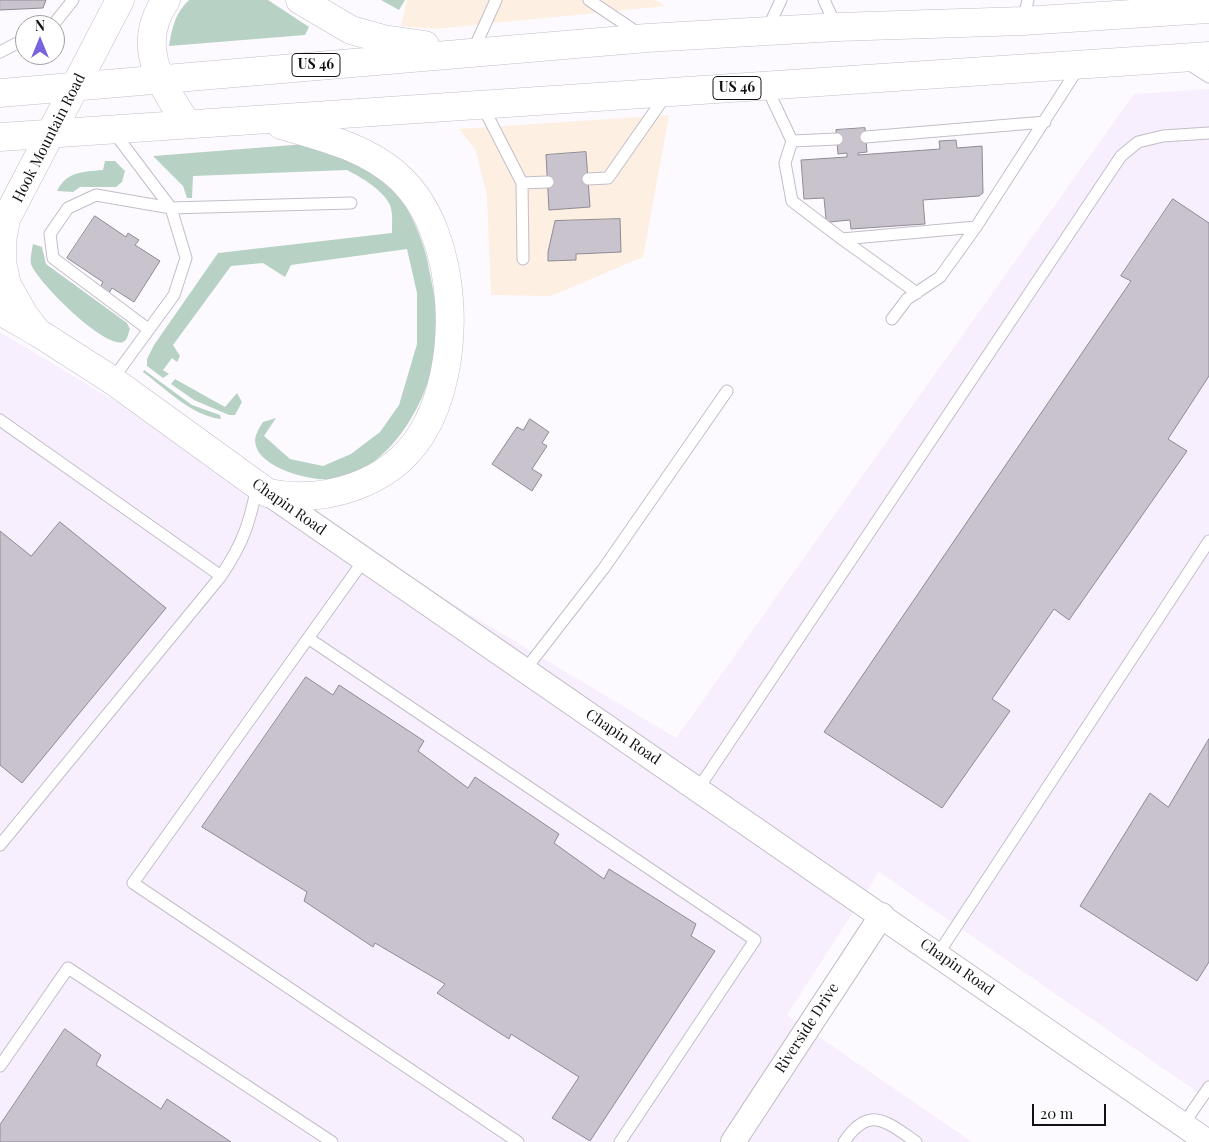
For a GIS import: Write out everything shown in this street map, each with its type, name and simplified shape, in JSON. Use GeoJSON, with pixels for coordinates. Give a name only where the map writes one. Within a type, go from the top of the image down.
{"type":"FeatureCollection","features":[{"type":"Feature","properties":{"kind":"main road","name":"Hook Mountain Road"},"geometry":{"type":"LineString","coordinates":[[37,332],[24,315],[7,286],[2,262],[2,241],[6,219],[120,0]]}},
{"type":"Feature","properties":{"kind":"main road"},"geometry":{"type":"LineString","coordinates":[[166,0],[155,23],[152,51],[158,79],[187,124]]}},
{"type":"Feature","properties":{"kind":"main road"},"geometry":{"type":"LineString","coordinates":[[300,0],[351,30],[383,39],[473,52]]}},
{"type":"Feature","properties":{"kind":"main road","name":"US 46"},"geometry":{"type":"LineString","coordinates":[[0,93],[647,38],[837,27],[1026,11],[1164,6],[1209,9]]}},
{"type":"Feature","properties":{"kind":"main road","name":"US 46"},"geometry":{"type":"LineString","coordinates":[[0,137],[668,94],[1209,56]]}},
{"type":"Feature","properties":{"kind":"main road"},"geometry":{"type":"LineString","coordinates":[[263,489],[290,497],[324,496],[340,492],[371,479],[395,464],[411,448],[426,425],[440,388],[447,355],[450,321],[448,288],[442,254],[423,208],[403,181],[390,169],[365,154],[266,120]]}},
{"type":"Feature","properties":{"kind":"main road","name":"Chapin Road"},"geometry":{"type":"LineString","coordinates":[[0,311],[37,332],[112,380],[263,489]]}},
{"type":"Feature","properties":{"kind":"street","name":"Chapin Road"},"geometry":{"type":"LineString","coordinates":[[263,489],[882,914],[1208,1142]]}},
{"type":"Feature","properties":{"kind":"street","name":"Riverside Drive"},"geometry":{"type":"LineString","coordinates":[[733,1142],[882,914]]}},
{"type":"Feature","properties":{"kind":"lane"},"geometry":{"type":"LineString","coordinates":[[62,15],[73,0]]}},
{"type":"Feature","properties":{"kind":"lane"},"geometry":{"type":"LineString","coordinates":[[473,52],[496,0]]}},
{"type":"Feature","properties":{"kind":"lane"},"geometry":{"type":"LineString","coordinates":[[589,0],[647,38]]}},
{"type":"Feature","properties":{"kind":"lane"},"geometry":{"type":"LineString","coordinates":[[766,31],[781,0]]}},
{"type":"Feature","properties":{"kind":"lane"},"geometry":{"type":"LineString","coordinates":[[824,0],[837,27]]}},
{"type":"Feature","properties":{"kind":"lane"},"geometry":{"type":"LineString","coordinates":[[0,52],[15,44]]}},
{"type":"Feature","properties":{"kind":"lane"},"geometry":{"type":"LineString","coordinates":[[1179,58],[1209,77]]}},
{"type":"Feature","properties":{"kind":"lane"},"geometry":{"type":"LineString","coordinates":[[892,319],[908,299],[940,277],[976,227],[1081,64]]}},
{"type":"Feature","properties":{"kind":"lane"},"geometry":{"type":"LineString","coordinates":[[766,86],[792,141],[785,163],[792,201],[917,293]]}},
{"type":"Feature","properties":{"kind":"lane"},"geometry":{"type":"LineString","coordinates":[[588,179],[608,178],[668,94]]}},
{"type":"Feature","properties":{"kind":"lane"},"geometry":{"type":"LineString","coordinates":[[482,105],[522,183],[523,259]]}},
{"type":"Feature","properties":{"kind":"lane"},"geometry":{"type":"LineString","coordinates":[[866,137],[1045,122]]}},
{"type":"Feature","properties":{"kind":"lane"},"geometry":{"type":"LineString","coordinates":[[112,129],[171,208],[186,258],[174,295],[112,380]]}},
{"type":"Feature","properties":{"kind":"lane"},"geometry":{"type":"LineString","coordinates":[[698,788],[1121,156],[1138,142],[1163,136],[1209,133]]}},
{"type":"Feature","properties":{"kind":"lane"},"geometry":{"type":"LineString","coordinates":[[792,141],[837,139]]}},
{"type":"Feature","properties":{"kind":"lane"},"geometry":{"type":"LineString","coordinates":[[522,183],[548,182]]}},
{"type":"Feature","properties":{"kind":"lane"},"geometry":{"type":"LineString","coordinates":[[148,329],[53,258],[50,234],[68,208],[96,195],[171,208],[351,203]]}},
{"type":"Feature","properties":{"kind":"lane"},"geometry":{"type":"LineString","coordinates":[[842,239],[976,227]]}},
{"type":"Feature","properties":{"kind":"lane"},"geometry":{"type":"LineString","coordinates":[[525,670],[604,568],[727,391]]}},
{"type":"Feature","properties":{"kind":"lane"},"geometry":{"type":"LineString","coordinates":[[0,420],[220,576]]}},
{"type":"Feature","properties":{"kind":"lane"},"geometry":{"type":"LineString","coordinates":[[0,845],[220,576],[242,544],[263,489]]}},
{"type":"Feature","properties":{"kind":"lane"},"geometry":{"type":"LineString","coordinates":[[938,954],[1209,541]]}},
{"type":"Feature","properties":{"kind":"lane"},"geometry":{"type":"LineString","coordinates":[[364,560],[133,882],[518,1142]]}},
{"type":"Feature","properties":{"kind":"lane"},"geometry":{"type":"LineString","coordinates":[[308,638],[755,940],[620,1142]]}},
{"type":"Feature","properties":{"kind":"lane"},"geometry":{"type":"LineString","coordinates":[[0,1066],[68,968],[332,1142]]}},
{"type":"Feature","properties":{"kind":"lane"},"geometry":{"type":"LineString","coordinates":[[1184,1125],[1209,1087]]}},
{"type":"Feature","properties":{"kind":"lane"},"geometry":{"type":"LineString","coordinates":[[844,1142],[852,1130],[863,1121],[885,1120],[916,1142]]}},
{"type":"Feature","properties":{"kind":"shaded area"},"geometry":{"type":"Polygon","coordinates":[[[407,0],[655,0],[666,6],[434,29],[401,26],[407,0]]]}},
{"type":"Feature","properties":{"kind":"shaded area"},"geometry":{"type":"Polygon","coordinates":[[[1209,89],[1209,1100],[879,872],[787,1015],[972,1142],[0,1142],[0,332],[676,738],[1134,94],[1209,89]]]}},
{"type":"Feature","properties":{"kind":"shaded area"},"geometry":{"type":"Polygon","coordinates":[[[669,115],[643,257],[551,296],[491,295],[487,196],[476,151],[459,129],[669,115]]]}},
{"type":"Feature","properties":{"kind":"green space"},"geometry":{"type":"Polygon","coordinates":[[[189,0],[268,0],[309,27],[305,35],[169,46],[177,16],[189,0]]]}},
{"type":"Feature","properties":{"kind":"green space"},"geometry":{"type":"Polygon","coordinates":[[[381,0],[405,0],[399,10],[381,0]]]}},
{"type":"Feature","properties":{"kind":"green space"},"geometry":{"type":"Polygon","coordinates":[[[306,144],[330,152],[381,177],[388,182],[401,198],[412,218],[425,250],[437,315],[435,356],[420,401],[408,423],[393,443],[376,460],[357,472],[335,479],[303,476],[279,468],[268,462],[261,454],[255,443],[256,437],[263,422],[276,418],[264,436],[290,459],[323,466],[351,454],[380,432],[399,405],[417,344],[417,293],[407,249],[291,265],[285,277],[263,263],[231,266],[173,345],[180,356],[177,362],[172,358],[163,370],[169,374],[163,378],[147,366],[147,359],[154,345],[218,253],[392,233],[392,211],[386,199],[371,184],[347,170],[193,176],[192,198],[187,198],[183,186],[153,156],[306,144]]]}},
{"type":"Feature","properties":{"kind":"green space"},"geometry":{"type":"Polygon","coordinates":[[[105,161],[115,161],[125,171],[122,182],[116,187],[80,187],[73,192],[57,191],[61,184],[71,176],[82,172],[103,170],[105,161]]]}},
{"type":"Feature","properties":{"kind":"green space"},"geometry":{"type":"Polygon","coordinates":[[[33,244],[42,247],[46,264],[127,323],[130,329],[125,341],[114,341],[102,335],[72,312],[45,285],[31,264],[33,244]]]}},
{"type":"Feature","properties":{"kind":"green space"},"geometry":{"type":"Polygon","coordinates":[[[144,370],[192,405],[220,415],[221,419],[210,417],[190,407],[170,394],[143,372],[144,370]]]}},
{"type":"Feature","properties":{"kind":"green space"},"geometry":{"type":"Polygon","coordinates":[[[175,379],[225,407],[237,393],[242,402],[235,415],[229,415],[194,400],[171,384],[175,379]]]}},
{"type":"Feature","properties":{"kind":"building"},"geometry":{"type":"Polygon","coordinates":[[[0,0],[46,0],[43,8],[0,10],[0,0]]]}},
{"type":"Feature","properties":{"kind":"building"},"geometry":{"type":"Polygon","coordinates":[[[865,128],[867,152],[858,153],[858,155],[940,149],[939,141],[956,140],[957,148],[982,146],[983,193],[979,196],[923,200],[925,224],[851,229],[850,220],[829,222],[826,219],[824,198],[804,199],[801,160],[847,157],[847,153],[838,154],[836,130],[865,128]]]}},
{"type":"Feature","properties":{"kind":"building"},"geometry":{"type":"Polygon","coordinates":[[[586,152],[590,207],[549,210],[546,155],[586,152]]]}},
{"type":"Feature","properties":{"kind":"building"},"geometry":{"type":"Polygon","coordinates":[[[1173,199],[1209,223],[1209,376],[1168,439],[1187,451],[1069,620],[1054,609],[992,699],[1010,711],[942,808],[824,732],[1131,281],[1121,276],[1173,199]]]}},
{"type":"Feature","properties":{"kind":"building"},"geometry":{"type":"Polygon","coordinates":[[[95,216],[126,237],[128,233],[139,240],[135,245],[160,261],[134,302],[112,288],[109,293],[100,287],[103,282],[67,258],[95,216]]]}},
{"type":"Feature","properties":{"kind":"building"},"geometry":{"type":"Polygon","coordinates":[[[620,219],[621,252],[576,254],[576,260],[548,261],[548,252],[555,221],[620,219]]]}},
{"type":"Feature","properties":{"kind":"building"},"geometry":{"type":"Polygon","coordinates":[[[530,419],[549,432],[542,443],[547,446],[532,469],[542,475],[532,491],[492,464],[517,427],[523,430],[530,419]]]}},
{"type":"Feature","properties":{"kind":"building"},"geometry":{"type":"Polygon","coordinates":[[[60,522],[166,608],[22,783],[0,765],[0,531],[31,556],[60,522]]]}},
{"type":"Feature","properties":{"kind":"building"},"geometry":{"type":"Polygon","coordinates":[[[306,677],[333,695],[339,685],[424,741],[418,751],[468,788],[475,777],[559,834],[554,843],[604,879],[609,869],[696,924],[691,936],[715,951],[590,1141],[552,1118],[579,1077],[511,1034],[509,1039],[437,993],[445,984],[375,943],[373,947],[304,901],[307,892],[202,827],[306,677]]]}},
{"type":"Feature","properties":{"kind":"building"},"geometry":{"type":"Polygon","coordinates":[[[1209,739],[1209,962],[1197,981],[1080,906],[1150,793],[1168,807],[1209,739]]]}},
{"type":"Feature","properties":{"kind":"building"},"geometry":{"type":"Polygon","coordinates":[[[65,1029],[101,1055],[96,1065],[161,1109],[167,1099],[231,1142],[0,1142],[0,1125],[65,1029]]]}}]}
